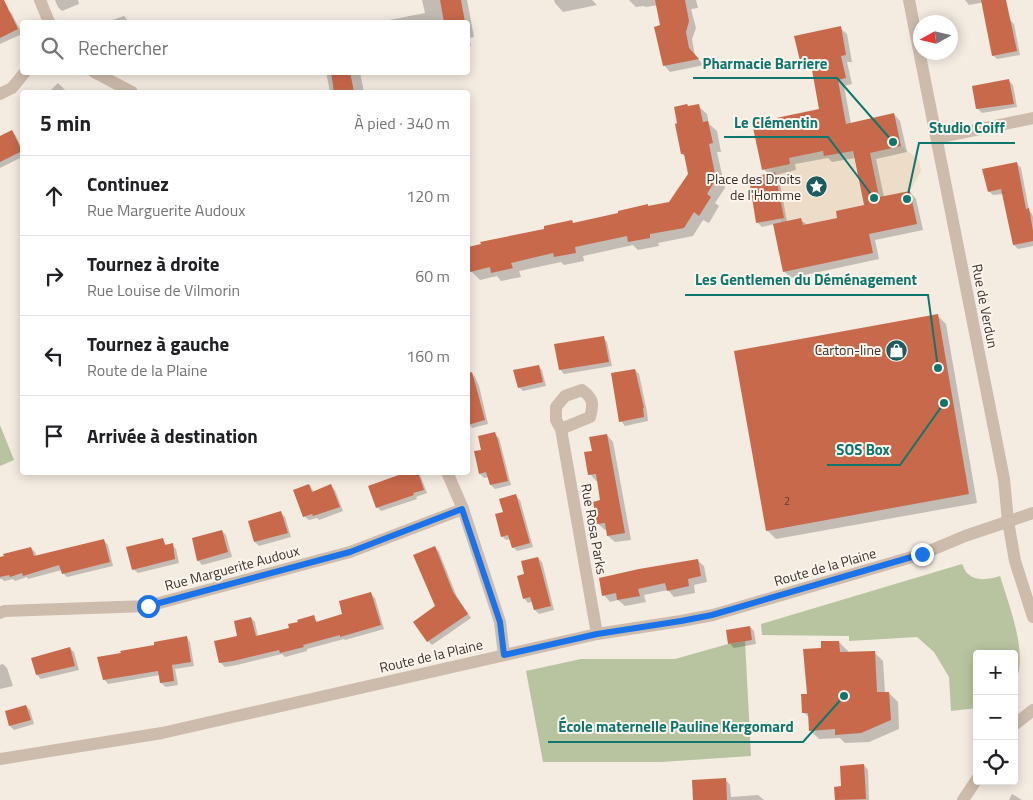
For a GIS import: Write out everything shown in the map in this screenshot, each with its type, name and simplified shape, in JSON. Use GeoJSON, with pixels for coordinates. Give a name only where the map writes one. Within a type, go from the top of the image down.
{"type":"FeatureCollection","features":[{"type":"Feature","properties":{"kind":"street"},"geometry":{"type":"LineString","coordinates":[[40,0],[48,20]]}},
{"type":"Feature","properties":{"kind":"street","name":"Rue de Verdun"},"geometry":{"type":"LineString","coordinates":[[910,0],[1004,479],[1008,521],[1015,561],[1033,617]]}},
{"type":"Feature","properties":{"kind":"street"},"geometry":{"type":"LineString","coordinates":[[0,94],[12,88],[23,75]]}},
{"type":"Feature","properties":{"kind":"street"},"geometry":{"type":"LineString","coordinates":[[100,75],[128,90]]}},
{"type":"Feature","properties":{"kind":"street"},"geometry":{"type":"LineString","coordinates":[[937,138],[1033,118]]}},
{"type":"Feature","properties":{"kind":"street","name":"Rue Rosa Parks"},"geometry":{"type":"LineString","coordinates":[[561,428],[597,634]]}},
{"type":"Feature","properties":{"kind":"street"},"geometry":{"type":"LineString","coordinates":[[448,475],[462,509],[500,622],[504,655]]}},
{"type":"Feature","properties":{"kind":"street","name":"Rue Marguerite Audoux"},"geometry":{"type":"LineString","coordinates":[[0,613],[4,611],[148,606],[350,552],[462,509]]}},
{"type":"Feature","properties":{"kind":"street","name":"Route de la Plaine"},"geometry":{"type":"LineString","coordinates":[[0,760],[162,733],[597,634],[712,615],[922,554],[965,536],[1033,513]]}},
{"type":"Feature","properties":{"kind":"street"},"geometry":{"type":"LineString","coordinates":[[1018,722],[1033,710]]}},
{"type":"Feature","properties":{"kind":"street"},"geometry":{"type":"LineString","coordinates":[[963,800],[973,785]]}},
{"type":"Feature","properties":{"kind":"green space"},"geometry":{"type":"Polygon","coordinates":[[[0,425],[14,460],[0,466],[0,425]]]}},
{"type":"Feature","properties":{"kind":"green space"},"geometry":{"type":"Polygon","coordinates":[[[962,564],[967,573],[975,578],[988,579],[1000,576],[1013,616],[1019,646],[1020,660],[1018,673],[1018,650],[973,650],[973,708],[951,711],[949,677],[934,652],[917,637],[849,641],[849,636],[762,635],[761,624],[962,564]]]}},
{"type":"Feature","properties":{"kind":"green space"},"geometry":{"type":"Polygon","coordinates":[[[745,641],[751,756],[661,762],[543,762],[526,671],[581,659],[675,659],[745,641]]]}},
{"type":"Feature","properties":{"kind":"shaded area","name":"Place des Droits de l'Homme"},"geometry":{"type":"Polygon","coordinates":[[[851,146],[865,212],[783,229],[769,162],[851,146]]]}},
{"type":"Feature","properties":{"kind":"shaded area"},"geometry":{"type":"Polygon","coordinates":[[[901,146],[919,160],[921,171],[910,191],[879,197],[860,186],[857,171],[873,168],[870,153],[901,146]]]}},
{"type":"Feature","properties":{"kind":"building"},"geometry":{"type":"Polygon","coordinates":[[[0,0],[4,0],[18,29],[0,38],[0,0]]]}},
{"type":"Feature","properties":{"kind":"building"},"geometry":{"type":"Polygon","coordinates":[[[440,0],[461,0],[465,20],[444,20],[440,0]]]}},
{"type":"Feature","properties":{"kind":"building"},"geometry":{"type":"Polygon","coordinates":[[[655,0],[685,0],[689,21],[686,32],[689,48],[699,59],[663,66],[654,27],[660,25],[655,0]]]}},
{"type":"Feature","properties":{"kind":"building"},"geometry":{"type":"Polygon","coordinates":[[[981,0],[1006,0],[1017,51],[992,56],[981,0]]]}},
{"type":"Feature","properties":{"kind":"building"},"geometry":{"type":"Polygon","coordinates":[[[841,26],[846,55],[841,56],[846,78],[838,80],[846,124],[894,113],[901,146],[870,153],[879,197],[910,191],[917,224],[869,234],[873,253],[783,272],[773,224],[801,218],[803,225],[837,218],[836,211],[864,205],[853,151],[824,156],[823,151],[789,158],[790,164],[762,170],[752,123],[819,109],[810,59],[800,61],[794,36],[841,26]]]}},
{"type":"Feature","properties":{"kind":"building"},"geometry":{"type":"Polygon","coordinates":[[[331,75],[351,75],[354,90],[334,90],[331,75]]]}},
{"type":"Feature","properties":{"kind":"building"},"geometry":{"type":"Polygon","coordinates":[[[1009,79],[1014,104],[976,109],[972,86],[1009,79]]]}},
{"type":"Feature","properties":{"kind":"building"},"geometry":{"type":"Polygon","coordinates":[[[699,104],[703,122],[708,121],[713,143],[709,144],[716,179],[707,194],[711,197],[699,216],[694,212],[684,228],[650,234],[650,238],[628,242],[627,236],[575,247],[576,253],[554,257],[553,253],[511,263],[513,268],[491,273],[490,267],[470,272],[470,247],[481,244],[480,242],[544,229],[544,226],[572,220],[573,223],[648,204],[648,206],[669,202],[688,174],[684,154],[681,154],[675,124],[677,123],[674,107],[699,104]]]}},
{"type":"Feature","properties":{"kind":"building"},"geometry":{"type":"Polygon","coordinates":[[[12,130],[20,147],[20,152],[0,162],[0,136],[12,130]]]}},
{"type":"Feature","properties":{"kind":"building"},"geometry":{"type":"Polygon","coordinates":[[[1017,162],[1026,209],[1029,208],[1033,241],[1013,245],[1001,189],[988,192],[982,169],[1017,162]]]}},
{"type":"Feature","properties":{"kind":"building"},"geometry":{"type":"Polygon","coordinates":[[[775,172],[784,218],[756,223],[749,178],[775,172]]]}},
{"type":"Feature","properties":{"kind":"building"},"geometry":{"type":"Polygon","coordinates":[[[938,314],[969,494],[766,531],[734,351],[938,314]]]}},
{"type":"Feature","properties":{"kind":"building"},"geometry":{"type":"Polygon","coordinates":[[[604,336],[609,362],[559,370],[554,344],[604,336]]]}},
{"type":"Feature","properties":{"kind":"building"},"geometry":{"type":"Polygon","coordinates":[[[539,365],[543,382],[518,388],[513,370],[539,365]]]}},
{"type":"Feature","properties":{"kind":"building"},"geometry":{"type":"Polygon","coordinates":[[[635,369],[644,408],[644,417],[619,422],[611,373],[635,369]]]}},
{"type":"Feature","properties":{"kind":"building"},"geometry":{"type":"Polygon","coordinates":[[[470,372],[472,372],[485,420],[470,424],[470,372]]]}},
{"type":"Feature","properties":{"kind":"building"},"geometry":{"type":"Polygon","coordinates":[[[495,432],[508,481],[490,485],[486,472],[479,474],[474,451],[481,450],[478,436],[495,432]]]}},
{"type":"Feature","properties":{"kind":"building"},"geometry":{"type":"Polygon","coordinates":[[[607,434],[625,533],[607,536],[605,523],[597,524],[593,502],[600,500],[596,474],[588,475],[584,452],[592,451],[589,437],[607,434]]]}},
{"type":"Feature","properties":{"kind":"building"},"geometry":{"type":"Polygon","coordinates":[[[399,475],[419,475],[424,490],[376,508],[368,486],[399,475]]]}},
{"type":"Feature","properties":{"kind":"building"},"geometry":{"type":"Polygon","coordinates":[[[309,484],[312,492],[331,484],[340,507],[313,516],[312,514],[303,517],[293,490],[309,484]]]}},
{"type":"Feature","properties":{"kind":"building"},"geometry":{"type":"Polygon","coordinates":[[[516,494],[530,543],[512,548],[508,535],[501,537],[495,514],[503,512],[499,499],[516,494]]]}},
{"type":"Feature","properties":{"kind":"building"},"geometry":{"type":"Polygon","coordinates":[[[281,511],[288,533],[254,542],[248,521],[281,511]]]}},
{"type":"Feature","properties":{"kind":"building"},"geometry":{"type":"Polygon","coordinates":[[[222,530],[228,552],[197,561],[192,538],[222,530]]]}},
{"type":"Feature","properties":{"kind":"building"},"geometry":{"type":"Polygon","coordinates":[[[163,538],[165,545],[173,543],[175,559],[132,570],[126,547],[163,538]]]}},
{"type":"Feature","properties":{"kind":"building"},"geometry":{"type":"Polygon","coordinates":[[[104,539],[110,562],[62,574],[59,565],[23,576],[22,573],[10,577],[9,575],[0,577],[0,557],[4,556],[3,554],[31,547],[34,556],[104,539]]]}},
{"type":"Feature","properties":{"kind":"building"},"geometry":{"type":"Polygon","coordinates":[[[435,546],[453,592],[468,614],[427,642],[413,622],[435,606],[413,555],[435,546]]]}},
{"type":"Feature","properties":{"kind":"building"},"geometry":{"type":"Polygon","coordinates":[[[538,557],[551,606],[534,610],[530,597],[523,599],[517,576],[524,574],[521,561],[538,557]]]}},
{"type":"Feature","properties":{"kind":"building"},"geometry":{"type":"Polygon","coordinates":[[[698,559],[701,576],[688,579],[689,586],[667,591],[665,583],[638,589],[640,596],[617,600],[616,593],[602,596],[599,578],[698,559]]]}},
{"type":"Feature","properties":{"kind":"building"},"geometry":{"type":"Polygon","coordinates":[[[371,592],[381,625],[303,645],[304,647],[280,653],[279,650],[219,663],[214,641],[237,636],[234,621],[251,617],[256,636],[289,628],[288,624],[314,615],[316,622],[342,614],[339,601],[371,592]]]}},
{"type":"Feature","properties":{"kind":"building"},"geometry":{"type":"Polygon","coordinates":[[[750,626],[752,640],[728,644],[726,630],[750,626]]]}},
{"type":"Feature","properties":{"kind":"building"},"geometry":{"type":"Polygon","coordinates":[[[187,636],[191,662],[172,665],[174,681],[160,683],[158,671],[103,680],[97,657],[154,645],[154,642],[187,636]]]}},
{"type":"Feature","properties":{"kind":"building"},"geometry":{"type":"Polygon","coordinates":[[[821,641],[839,641],[840,652],[875,651],[877,692],[889,692],[891,720],[861,733],[835,735],[835,729],[809,731],[808,713],[802,713],[801,694],[807,694],[803,649],[821,648],[821,641]]]}},
{"type":"Feature","properties":{"kind":"building"},"geometry":{"type":"Polygon","coordinates":[[[70,647],[75,666],[36,675],[31,658],[70,647]]]}},
{"type":"Feature","properties":{"kind":"building"},"geometry":{"type":"Polygon","coordinates":[[[26,705],[31,720],[9,726],[5,711],[26,705]]]}},
{"type":"Feature","properties":{"kind":"building"},"geometry":{"type":"Polygon","coordinates":[[[864,764],[866,799],[835,800],[834,787],[841,786],[840,766],[864,764]]]}},
{"type":"Feature","properties":{"kind":"building"},"geometry":{"type":"Polygon","coordinates":[[[726,778],[727,800],[693,800],[692,780],[726,778]]]}},
{"type":"Feature","properties":{"kind":"place","name":"Pharmacie Barriere"},"geometry":{"type":"Point","coordinates":[893,142]}},
{"type":"Feature","properties":{"kind":"place","name":"Place des Droits de l'Homme"},"geometry":{"type":"Point","coordinates":[817,187]}},
{"type":"Feature","properties":{"kind":"place","name":"Le Clémentin"},"geometry":{"type":"Point","coordinates":[874,198]}},
{"type":"Feature","properties":{"kind":"place","name":"Studio Coiff"},"geometry":{"type":"Point","coordinates":[907,199]}},
{"type":"Feature","properties":{"kind":"place","name":"Carton-line"},"geometry":{"type":"Point","coordinates":[897,350]}},
{"type":"Feature","properties":{"kind":"place","name":"Les Gentlemen du Déménagement"},"geometry":{"type":"Point","coordinates":[938,368]}},
{"type":"Feature","properties":{"kind":"place","name":"SOS Box"},"geometry":{"type":"Point","coordinates":[944,403]}},
{"type":"Feature","properties":{"kind":"place","name":"École maternelle Pauline Kergomard"},"geometry":{"type":"Point","coordinates":[844,696]}},
{"type":"Feature","properties":{"kind":"route"},"geometry":{"type":"LineString","coordinates":[[148,606],[350,552],[462,509],[500,622],[504,655],[597,634],[712,615],[922,554]]}}]}
